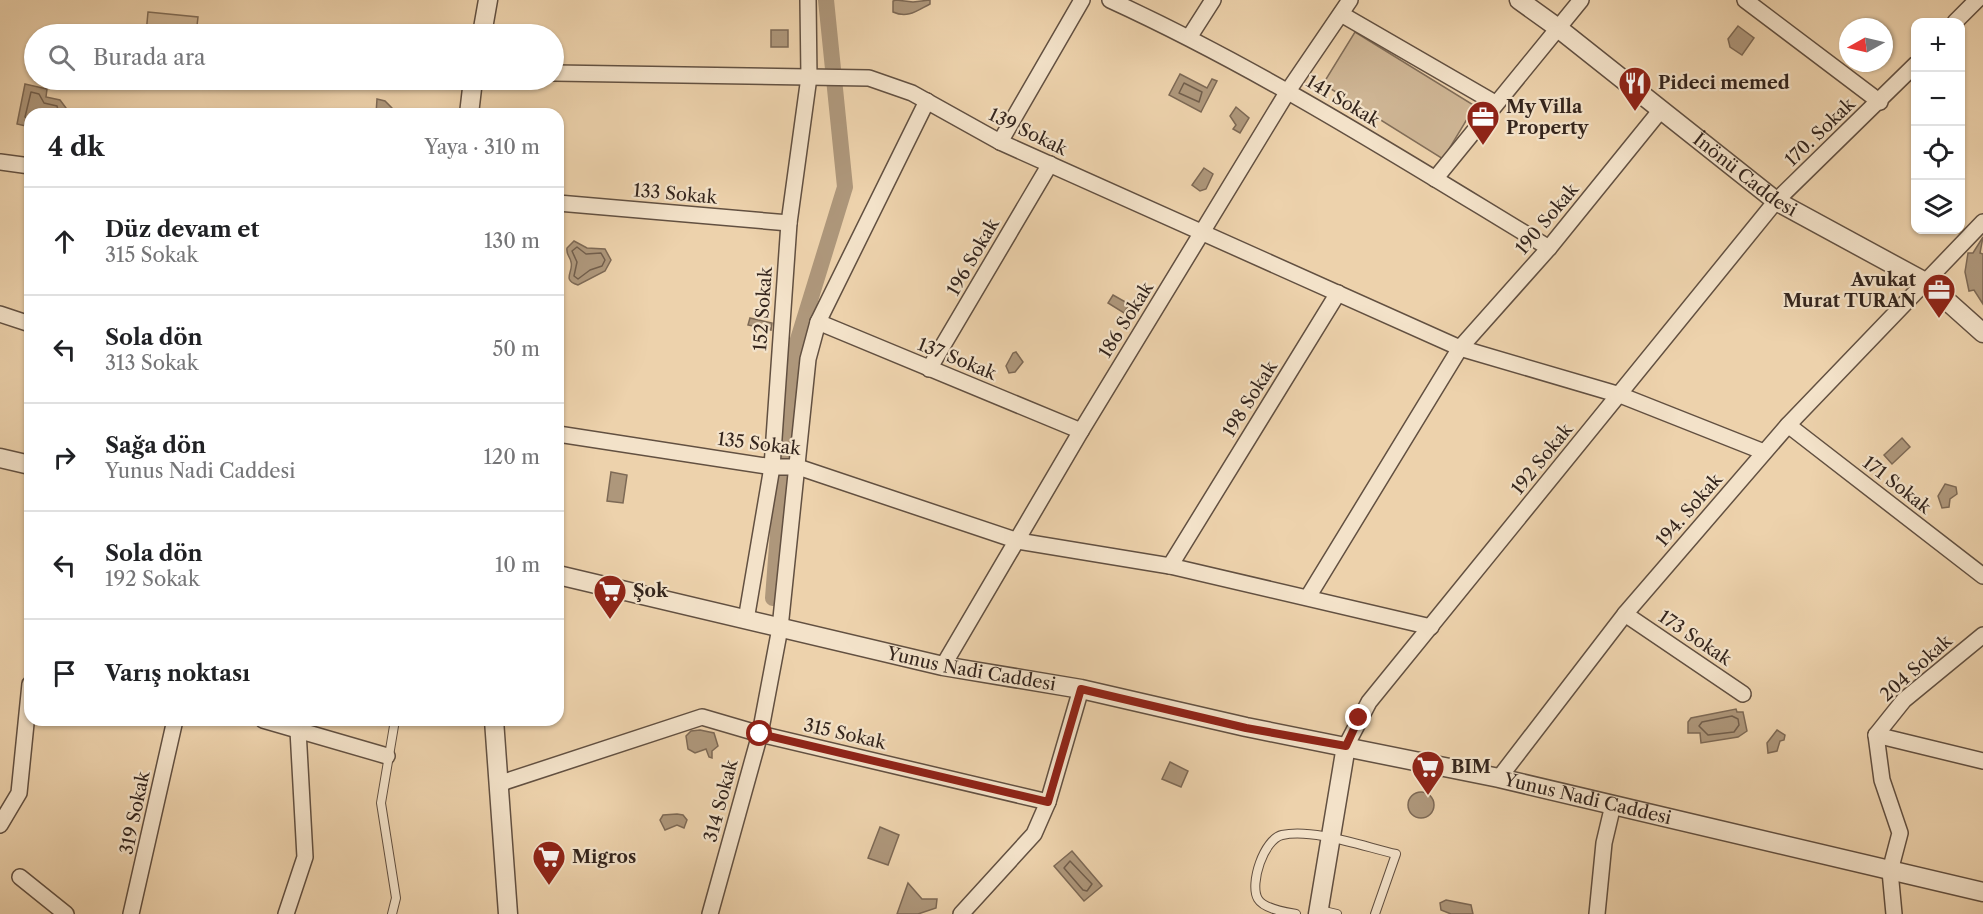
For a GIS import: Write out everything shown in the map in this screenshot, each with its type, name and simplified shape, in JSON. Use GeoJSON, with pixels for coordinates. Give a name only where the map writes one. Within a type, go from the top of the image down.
{"type":"FeatureCollection","features":[{"type":"Feature","properties":{"kind":"street"},"geometry":{"type":"LineString","coordinates":[[484,24],[488,0]]}},
{"type":"Feature","properties":{"kind":"street","name":"152 Sokak"},"geometry":{"type":"LineString","coordinates":[[780,628],[789,223],[809,77],[808,0]]}},
{"type":"Feature","properties":{"kind":"street"},"geometry":{"type":"LineString","coordinates":[[1000,142],[1082,0]]}},
{"type":"Feature","properties":{"kind":"street","name":"141 Sokak"},"geometry":{"type":"LineString","coordinates":[[1110,0],[1190,36],[1288,91],[1549,248]]}},
{"type":"Feature","properties":{"kind":"street"},"geometry":{"type":"LineString","coordinates":[[1190,36],[1213,0]]}},
{"type":"Feature","properties":{"kind":"street","name":"186 Sokak"},"geometry":{"type":"LineString","coordinates":[[943,666],[1081,431],[1288,91],[1350,0]]}},
{"type":"Feature","properties":{"kind":"street","name":"İnönü Caddesi"},"geometry":{"type":"LineString","coordinates":[[1519,0],[1558,27],[1660,111],[1776,201],[1927,283],[1983,333]]}},
{"type":"Feature","properties":{"kind":"street"},"geometry":{"type":"LineString","coordinates":[[1435,179],[1581,0]]}},
{"type":"Feature","properties":{"kind":"street"},"geometry":{"type":"LineString","coordinates":[[1746,0],[1880,102]]}},
{"type":"Feature","properties":{"kind":"street"},"geometry":{"type":"LineString","coordinates":[[1959,18],[1977,0]]}},
{"type":"Feature","properties":{"kind":"street"},"geometry":{"type":"LineString","coordinates":[[1341,14],[1495,103]]}},
{"type":"Feature","properties":{"kind":"street","name":"170. Sokak"},"geometry":{"type":"LineString","coordinates":[[1776,201],[1911,69]]}},
{"type":"Feature","properties":{"kind":"street","name":"139 Sokak"},"geometry":{"type":"LineString","coordinates":[[564,73],[869,78],[927,101],[1000,142],[1460,348],[1620,395],[1764,452]]}},
{"type":"Feature","properties":{"kind":"street"},"geometry":{"type":"LineString","coordinates":[[470,108],[472,90]]}},
{"type":"Feature","properties":{"kind":"street","name":"152 Sokak"},"geometry":{"type":"LineString","coordinates":[[746,620],[818,322],[927,101]]}},
{"type":"Feature","properties":{"kind":"street","name":"190 Sokak"},"geometry":{"type":"LineString","coordinates":[[1308,597],[1460,348],[1549,248],[1660,111]]}},
{"type":"Feature","properties":{"kind":"street"},"geometry":{"type":"LineString","coordinates":[[0,162],[24,165]]}},
{"type":"Feature","properties":{"kind":"street","name":"196 Sokak"},"geometry":{"type":"LineString","coordinates":[[929,369],[1050,164]]}},
{"type":"Feature","properties":{"kind":"street","name":"192 Sokak"},"geometry":{"type":"LineString","coordinates":[[1346,746],[1369,702],[1776,201]]}},
{"type":"Feature","properties":{"kind":"street","name":"133 Sokak"},"geometry":{"type":"LineString","coordinates":[[564,204],[789,223]]}},
{"type":"Feature","properties":{"kind":"street","name":"194. Sokak"},"geometry":{"type":"LineString","coordinates":[[1499,778],[1625,614],[1764,452],[1983,222]]}},
{"type":"Feature","properties":{"kind":"street","name":"198 Sokak"},"geometry":{"type":"LineString","coordinates":[[1170,566],[1338,293]]}},
{"type":"Feature","properties":{"kind":"street"},"geometry":{"type":"LineString","coordinates":[[0,314],[24,322]]}},
{"type":"Feature","properties":{"kind":"street","name":"137 Sokak"},"geometry":{"type":"LineString","coordinates":[[818,322],[1081,431]]}},
{"type":"Feature","properties":{"kind":"street","name":"171 Sokak"},"geometry":{"type":"LineString","coordinates":[[1788,425],[1983,576]]}},
{"type":"Feature","properties":{"kind":"street","name":"135 Sokak"},"geometry":{"type":"LineString","coordinates":[[564,435],[784,467],[1018,541],[1170,566],[1431,627]]}},
{"type":"Feature","properties":{"kind":"street"},"geometry":{"type":"LineString","coordinates":[[0,458],[24,463]]}},
{"type":"Feature","properties":{"kind":"street","name":"Yunus Nadi Caddesi"},"geometry":{"type":"LineString","coordinates":[[564,576],[943,666],[1081,689],[1246,728],[1499,778],[1983,892]]}},
{"type":"Feature","properties":{"kind":"street","name":"173 Sokak"},"geometry":{"type":"LineString","coordinates":[[1625,614],[1743,694]]}},
{"type":"Feature","properties":{"kind":"street","name":"314 Sokak"},"geometry":{"type":"LineString","coordinates":[[710,914],[760,734],[780,628]]}},
{"type":"Feature","properties":{"kind":"street","name":"204 Sokak"},"geometry":{"type":"LineString","coordinates":[[1876,735],[1904,700],[1983,635]]}},
{"type":"Feature","properties":{"kind":"street"},"geometry":{"type":"LineString","coordinates":[[960,914],[1034,834],[1048,802],[1081,689]]}},
{"type":"Feature","properties":{"kind":"street","name":"315 Sokak"},"geometry":{"type":"LineString","coordinates":[[498,784],[702,717],[760,734],[1048,802]]}},
{"type":"Feature","properties":{"kind":"street"},"geometry":{"type":"LineString","coordinates":[[0,825],[19,793],[26,726]]}},
{"type":"Feature","properties":{"kind":"street","name":"319 Sokak"},"geometry":{"type":"LineString","coordinates":[[130,914],[174,726]]}},
{"type":"Feature","properties":{"kind":"street"},"geometry":{"type":"LineString","coordinates":[[284,726],[387,756]]}},
{"type":"Feature","properties":{"kind":"street"},"geometry":{"type":"LineString","coordinates":[[494,726],[508,914]]}},
{"type":"Feature","properties":{"kind":"street"},"geometry":{"type":"LineString","coordinates":[[286,914],[305,857],[298,730]]}},
{"type":"Feature","properties":{"kind":"street"},"geometry":{"type":"LineString","coordinates":[[1894,914],[1890,871],[1900,833],[1882,780],[1876,735],[1983,761]]}},
{"type":"Feature","properties":{"kind":"street"},"geometry":{"type":"LineString","coordinates":[[1318,912],[1346,746]]}},
{"type":"Feature","properties":{"kind":"street"},"geometry":{"type":"LineString","coordinates":[[1597,914],[1604,843],[1613,805]]}},
{"type":"Feature","properties":{"kind":"street"},"geometry":{"type":"LineString","coordinates":[[20,877],[66,914]]}},
{"type":"Feature","properties":{"kind":"lane"},"geometry":{"type":"LineString","coordinates":[[392,914],[396,898],[381,803],[394,726]]}},
{"type":"Feature","properties":{"kind":"lane"},"geometry":{"type":"LineString","coordinates":[[1296,914],[1264,905],[1258,898],[1256,888],[1262,856],[1273,838],[1282,835],[1305,834],[1330,838],[1396,854],[1375,914]]}},
{"type":"Feature","properties":{"kind":"lane"},"geometry":{"type":"LineString","coordinates":[[1318,912],[1337,914]]}},
{"type":"Feature","properties":{"kind":"shaded area"},"geometry":{"type":"Polygon","coordinates":[[[148,12],[198,17],[197,24],[147,24],[148,12]]]}},
{"type":"Feature","properties":{"kind":"shaded area"},"geometry":{"type":"Polygon","coordinates":[[[1355,32],[1475,106],[1443,159],[1323,84],[1355,32]]]}},
{"type":"Feature","properties":{"kind":"water"},"geometry":{"type":"Polygon","coordinates":[[[930,0],[930,4],[913,13],[903,15],[893,12],[893,1],[913,2],[930,0]]]}},
{"type":"Feature","properties":{"kind":"water"},"geometry":{"type":"Polygon","coordinates":[[[1738,26],[1754,38],[1742,55],[1730,47],[1728,39],[1738,26]]]}},
{"type":"Feature","properties":{"kind":"water"},"geometry":{"type":"Polygon","coordinates":[[[771,30],[788,30],[788,47],[771,47],[771,30]]]}},
{"type":"Feature","properties":{"kind":"water"},"geometry":{"type":"Polygon","coordinates":[[[1180,74],[1207,88],[1212,79],[1217,81],[1201,112],[1169,95],[1180,74]]]}},
{"type":"Feature","properties":{"kind":"water"},"geometry":{"type":"Polygon","coordinates":[[[24,89],[47,90],[46,97],[60,100],[66,108],[24,108],[24,126],[17,124],[24,89]]]}},
{"type":"Feature","properties":{"kind":"water"},"geometry":{"type":"Polygon","coordinates":[[[377,99],[385,101],[392,108],[376,108],[377,99]]]}},
{"type":"Feature","properties":{"kind":"water"},"geometry":{"type":"Polygon","coordinates":[[[1236,107],[1249,118],[1240,133],[1233,129],[1236,125],[1230,116],[1236,107]]]}},
{"type":"Feature","properties":{"kind":"water"},"geometry":{"type":"Polygon","coordinates":[[[1204,168],[1213,174],[1206,189],[1200,191],[1192,185],[1204,168]]]}},
{"type":"Feature","properties":{"kind":"water"},"geometry":{"type":"Polygon","coordinates":[[[1983,237],[1980,253],[1983,254],[1983,304],[1974,290],[1969,291],[1965,272],[1968,253],[1973,253],[1983,237]]]}},
{"type":"Feature","properties":{"kind":"water"},"geometry":{"type":"Polygon","coordinates":[[[574,241],[587,248],[605,249],[611,260],[605,271],[578,285],[569,278],[571,266],[567,248],[574,241]]]}},
{"type":"Feature","properties":{"kind":"water"},"geometry":{"type":"Polygon","coordinates":[[[1113,295],[1129,304],[1124,313],[1108,303],[1113,295]]]}},
{"type":"Feature","properties":{"kind":"water"},"geometry":{"type":"Polygon","coordinates":[[[750,318],[772,323],[771,330],[748,325],[750,318]]]}},
{"type":"Feature","properties":{"kind":"water"},"geometry":{"type":"Polygon","coordinates":[[[1016,352],[1023,362],[1015,372],[1009,373],[1006,366],[1013,353],[1016,352]]]}},
{"type":"Feature","properties":{"kind":"water"},"geometry":{"type":"Polygon","coordinates":[[[1902,438],[1910,447],[1892,464],[1884,455],[1902,438]]]}},
{"type":"Feature","properties":{"kind":"water"},"geometry":{"type":"Polygon","coordinates":[[[611,472],[627,475],[623,503],[607,501],[611,472]]]}},
{"type":"Feature","properties":{"kind":"water"},"geometry":{"type":"Polygon","coordinates":[[[1945,484],[1956,487],[1957,494],[1950,499],[1949,507],[1942,508],[1938,496],[1945,484]]]}},
{"type":"Feature","properties":{"kind":"water"},"geometry":{"type":"Polygon","coordinates":[[[1736,709],[1737,712],[1743,712],[1747,731],[1738,737],[1701,743],[1700,733],[1688,733],[1688,722],[1691,718],[1736,709]]]}},
{"type":"Feature","properties":{"kind":"water"},"geometry":{"type":"Polygon","coordinates":[[[1777,730],[1785,735],[1784,740],[1780,741],[1777,751],[1768,753],[1767,743],[1777,730]]]}},
{"type":"Feature","properties":{"kind":"water"},"geometry":{"type":"Polygon","coordinates":[[[691,731],[714,733],[718,746],[712,751],[712,758],[709,757],[706,749],[695,753],[688,749],[686,736],[691,731]]]}},
{"type":"Feature","properties":{"kind":"water"},"geometry":{"type":"Polygon","coordinates":[[[1170,762],[1188,771],[1181,787],[1162,779],[1170,762]]]}},
{"type":"Feature","properties":{"kind":"water"},"geometry":{"type":"Polygon","coordinates":[[[1421,792],[1430,796],[1434,805],[1430,814],[1421,818],[1412,814],[1408,805],[1412,796],[1421,792]]]}},
{"type":"Feature","properties":{"kind":"water"},"geometry":{"type":"Polygon","coordinates":[[[663,815],[683,815],[687,820],[684,828],[677,825],[665,830],[660,820],[663,815]]]}},
{"type":"Feature","properties":{"kind":"water"},"geometry":{"type":"Polygon","coordinates":[[[880,827],[899,835],[888,865],[868,858],[880,827]]]}},
{"type":"Feature","properties":{"kind":"water"},"geometry":{"type":"Polygon","coordinates":[[[1072,851],[1102,886],[1084,901],[1054,866],[1072,851]]]}},
{"type":"Feature","properties":{"kind":"water"},"geometry":{"type":"Polygon","coordinates":[[[908,883],[922,899],[937,899],[936,908],[918,914],[897,914],[908,883]]]}},
{"type":"Feature","properties":{"kind":"water"},"geometry":{"type":"Polygon","coordinates":[[[1446,900],[1471,905],[1473,914],[1451,914],[1441,910],[1440,903],[1446,900]]]}},
{"type":"Feature","properties":{"kind":"waterway"},"geometry":{"type":"LineString","coordinates":[[773,598],[791,362],[845,187],[826,0]]}},
{"type":"Feature","properties":{"kind":"place","name":"Pideci memed"},"geometry":{"type":"Point","coordinates":[1635,112]}},
{"type":"Feature","properties":{"kind":"place","name":"My Villa Property"},"geometry":{"type":"Point","coordinates":[1483,146]}},
{"type":"Feature","properties":{"kind":"place","name":"Avukat Murat TURAN"},"geometry":{"type":"Point","coordinates":[1939,319]}},
{"type":"Feature","properties":{"kind":"place","name":"Şok"},"geometry":{"type":"Point","coordinates":[610,620]}},
{"type":"Feature","properties":{"kind":"place","name":"BIM"},"geometry":{"type":"Point","coordinates":[1428,796]}},
{"type":"Feature","properties":{"kind":"place","name":"Migros"},"geometry":{"type":"Point","coordinates":[549,886]}},
{"type":"Feature","properties":{"kind":"route"},"geometry":{"type":"LineString","coordinates":[[760,734],[1048,802],[1081,689],[1246,728],[1346,746],[1359,718]]}}]}
